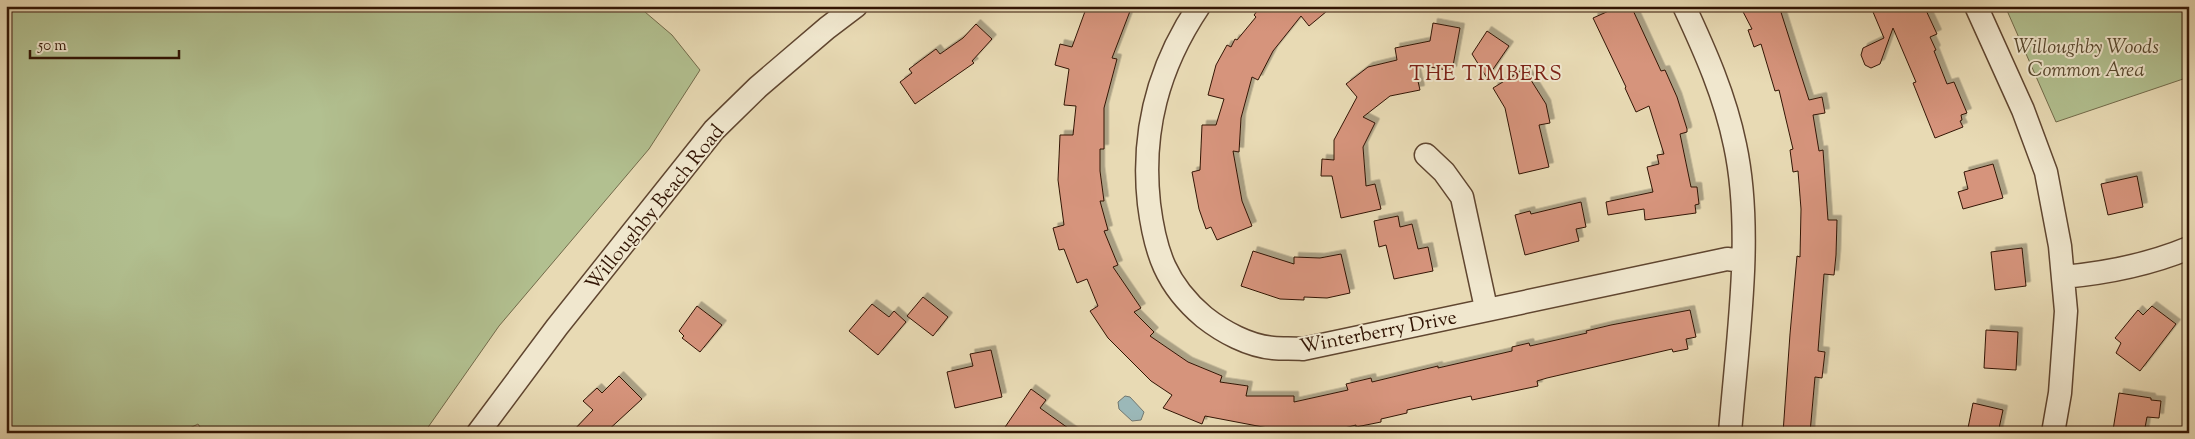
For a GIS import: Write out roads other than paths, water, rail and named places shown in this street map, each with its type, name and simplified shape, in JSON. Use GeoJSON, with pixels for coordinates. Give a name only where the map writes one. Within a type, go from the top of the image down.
{"type":"FeatureCollection","features":[{"type":"Feature","properties":{"kind":"street","name":"Willoughby Beach Road"},"geometry":{"type":"LineString","coordinates":[[478,433],[557,327],[714,130],[758,87],[826,28],[856,6]]}},
{"type":"Feature","properties":{"kind":"street","name":"Winterberry Drive"},"geometry":{"type":"LineString","coordinates":[[1199,6],[1183,30],[1167,64],[1151,118],[1146,176],[1152,225],[1159,254],[1169,276],[1186,302],[1214,324],[1240,339],[1271,348],[1303,349],[1486,308],[1727,259],[1743,261]]}},
{"type":"Feature","properties":{"kind":"street"},"geometry":{"type":"LineString","coordinates":[[1684,6],[1722,94],[1736,146],[1743,205],[1743,261],[1730,433]]}},
{"type":"Feature","properties":{"kind":"street"},"geometry":{"type":"LineString","coordinates":[[1976,6],[2023,110],[2046,172],[2060,246],[2066,311],[2060,393],[2053,433]]}},
{"type":"Feature","properties":{"kind":"street"},"geometry":{"type":"LineString","coordinates":[[1426,155],[1444,172],[1462,197],[1486,308]]}},
{"type":"Feature","properties":{"kind":"street"},"geometry":{"type":"LineString","coordinates":[[2063,277],[2100,274],[2138,266],[2189,248]]}},
{"type":"Feature","properties":{"kind":"water"},"geometry":{"type":"Polygon","coordinates":[[[1125,396],[1130,397],[1144,412],[1141,420],[1132,421],[1119,409],[1118,402],[1125,396]]]}},
{"type":"Feature","properties":{"kind":"district","name":"THE TIMBERS"},"geometry":{"type":"Point","coordinates":[1486,73]}},
{"type":"Feature","properties":{"kind":"park label","name":"Willoughby Woods Common Area"},"geometry":{"type":"Point","coordinates":[2086,58]}}]}
